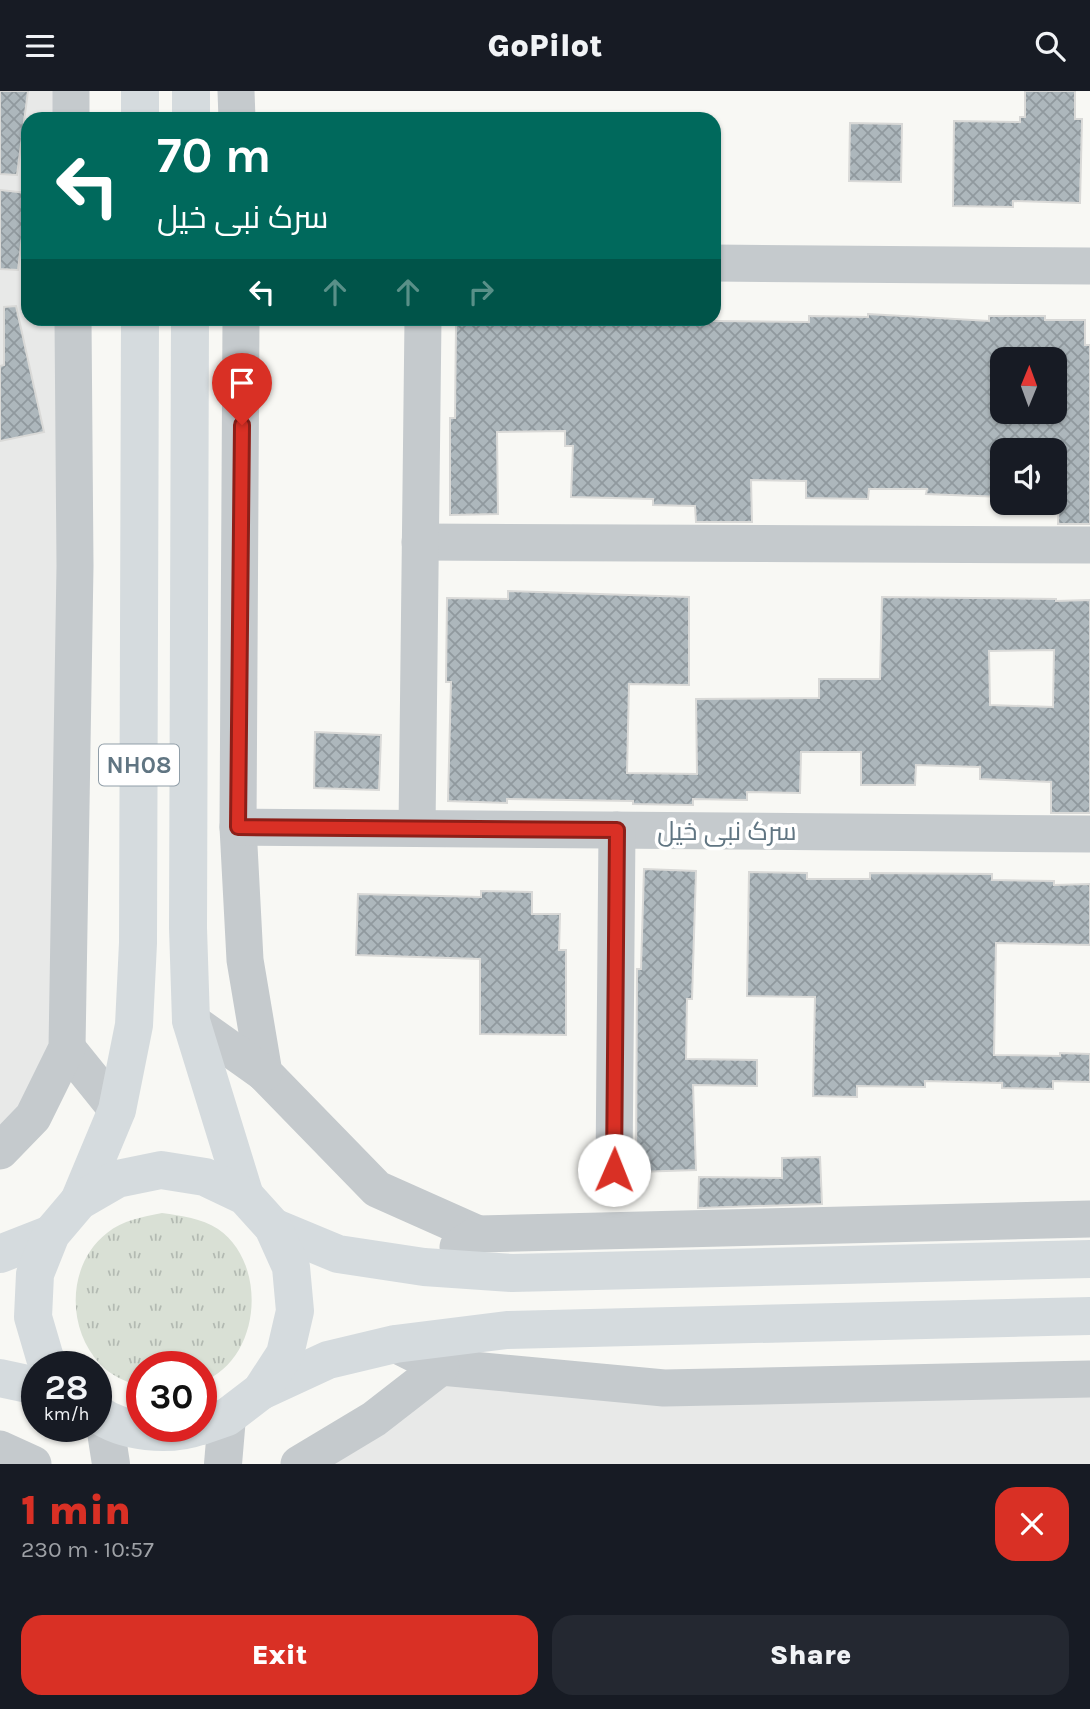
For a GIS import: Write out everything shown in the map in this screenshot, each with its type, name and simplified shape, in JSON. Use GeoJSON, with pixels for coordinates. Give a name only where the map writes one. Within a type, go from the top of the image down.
{"type":"FeatureCollection","features":[{"type":"Feature","properties":{"kind":"main road"},"geometry":{"type":"LineString","coordinates":[[140,91],[140,112]]}},
{"type":"Feature","properties":{"kind":"main road"},"geometry":{"type":"LineString","coordinates":[[191,91],[191,112]]}},
{"type":"Feature","properties":{"kind":"main road","name":"NH08"},"geometry":{"type":"LineString","coordinates":[[43,1351],[33,1317],[34,1274],[51,1234],[79,1201],[117,1110],[134,1025],[138,943],[140,326]]}},
{"type":"Feature","properties":{"kind":"main road","name":"NH08"},"geometry":{"type":"LineString","coordinates":[[190,326],[188,928],[191,1021],[246,1196],[273,1227],[291,1267],[295,1311],[285,1354],[261,1391],[217,1418]]}},
{"type":"Feature","properties":{"kind":"main road","name":"NH08"},"geometry":{"type":"LineString","coordinates":[[79,1201],[117,1179],[161,1170],[205,1177],[246,1196]]}},
{"type":"Feature","properties":{"kind":"main road"},"geometry":{"type":"LineString","coordinates":[[273,1227],[338,1254],[424,1267],[512,1273],[1090,1259]]}},
{"type":"Feature","properties":{"kind":"main road","name":"NH08"},"geometry":{"type":"LineString","coordinates":[[0,1254],[51,1234]]}},
{"type":"Feature","properties":{"kind":"main road"},"geometry":{"type":"LineString","coordinates":[[261,1391],[328,1360],[395,1344],[507,1330],[1090,1316]]}},
{"type":"Feature","properties":{"kind":"main road"},"geometry":{"type":"LineString","coordinates":[[0,1378],[21,1383]]}},
{"type":"Feature","properties":{"kind":"street"},"geometry":{"type":"LineString","coordinates":[[71,91],[71,112]]}},
{"type":"Feature","properties":{"kind":"street"},"geometry":{"type":"LineString","coordinates":[[236,91],[237,112]]}},
{"type":"Feature","properties":{"kind":"street"},"geometry":{"type":"LineString","coordinates":[[721,263],[1090,266]]}},
{"type":"Feature","properties":{"kind":"street"},"geometry":{"type":"LineString","coordinates":[[0,1151],[33,1117],[67,1048],[75,566],[73,326]]}},
{"type":"Feature","properties":{"kind":"street"},"geometry":{"type":"LineString","coordinates":[[241,326],[238,827],[244,960],[264,1073]]}},
{"type":"Feature","properties":{"kind":"street"},"geometry":{"type":"LineString","coordinates":[[417,828],[423,326]]}},
{"type":"Feature","properties":{"kind":"street"},"geometry":{"type":"LineString","coordinates":[[420,542],[1090,545]]}},
{"type":"Feature","properties":{"kind":"street","name":"سرک نبی خیل"},"geometry":{"type":"LineString","coordinates":[[238,827],[1090,834]]}},
{"type":"Feature","properties":{"kind":"street"},"geometry":{"type":"LineString","coordinates":[[614,1170],[617,830]]}},
{"type":"Feature","properties":{"kind":"street"},"geometry":{"type":"LineString","coordinates":[[191,1021],[264,1073],[377,1189],[478,1234],[1090,1219]]}},
{"type":"Feature","properties":{"kind":"street"},"geometry":{"type":"LineString","coordinates":[[67,1048],[117,1110]]}},
{"type":"Feature","properties":{"kind":"street"},"geometry":{"type":"LineString","coordinates":[[424,1267],[478,1234]]}},
{"type":"Feature","properties":{"kind":"street"},"geometry":{"type":"LineString","coordinates":[[395,1344],[441,1367],[664,1388],[1090,1379]]}},
{"type":"Feature","properties":{"kind":"street"},"geometry":{"type":"LineString","coordinates":[[299,1464],[374,1419],[441,1367]]}},
{"type":"Feature","properties":{"kind":"street"},"geometry":{"type":"LineString","coordinates":[[106,1442],[111,1464]]}},
{"type":"Feature","properties":{"kind":"street"},"geometry":{"type":"LineString","coordinates":[[215,1442],[223,1464]]}},
{"type":"Feature","properties":{"kind":"street"},"geometry":{"type":"LineString","coordinates":[[0,1449],[33,1464]]}},
{"type":"Feature","properties":{"kind":"shaded area"},"geometry":{"type":"Polygon","coordinates":[[[0,91],[71,91],[71,112],[21,112],[21,326],[73,326],[67,1048],[0,1151],[0,91]]]}},
{"type":"Feature","properties":{"kind":"shaded area"},"geometry":{"type":"Polygon","coordinates":[[[441,1367],[1090,1379],[1090,1464],[299,1464],[441,1367]]]}},
{"type":"Feature","properties":{"kind":"green space"},"geometry":{"type":"Polygon","coordinates":[[[162,1213],[205,1222],[218,1229],[234,1245],[245,1265],[251,1287],[251,1311],[246,1334],[236,1354],[217,1373],[217,1351],[126,1351],[126,1381],[112,1374],[112,1351],[90,1351],[81,1333],[76,1297],[84,1261],[107,1233],[126,1222],[162,1213]]]}},
{"type":"Feature","properties":{"kind":"building"},"geometry":{"type":"Polygon","coordinates":[[[0,91],[28,91],[25,112],[21,112],[17,175],[0,174],[0,91]]]}},
{"type":"Feature","properties":{"kind":"building"},"geometry":{"type":"Polygon","coordinates":[[[1025,91],[1075,91],[1075,119],[1082,119],[1080,203],[1013,201],[1013,207],[953,206],[954,121],[1020,122],[1020,117],[1025,117],[1025,91]]]}},
{"type":"Feature","properties":{"kind":"building"},"geometry":{"type":"Polygon","coordinates":[[[850,123],[902,124],[901,182],[849,181],[850,123]]]}},
{"type":"Feature","properties":{"kind":"building"},"geometry":{"type":"Polygon","coordinates":[[[0,190],[21,192],[18,270],[0,269],[0,190]]]}},
{"type":"Feature","properties":{"kind":"building"},"geometry":{"type":"Polygon","coordinates":[[[16,306],[44,432],[0,441],[0,366],[4,365],[4,307],[16,306]]]}},
{"type":"Feature","properties":{"kind":"building"},"geometry":{"type":"Polygon","coordinates":[[[868,314],[989,321],[989,316],[1045,316],[1045,320],[1085,320],[1085,345],[1090,345],[1090,524],[1058,524],[1058,515],[1067,515],[1067,438],[990,438],[990,496],[926,494],[927,489],[869,489],[868,499],[806,498],[806,481],[751,480],[752,522],[696,522],[695,506],[653,505],[653,499],[571,497],[573,446],[565,446],[565,431],[497,432],[498,514],[450,515],[450,418],[455,418],[456,326],[721,326],[721,321],[809,322],[809,316],[868,317],[868,314]]]}},
{"type":"Feature","properties":{"kind":"building"},"geometry":{"type":"Polygon","coordinates":[[[508,591],[689,597],[689,685],[629,684],[627,773],[697,774],[696,699],[819,698],[819,679],[880,679],[882,597],[1090,600],[1090,813],[1051,813],[1051,782],[980,779],[980,767],[916,765],[915,785],[861,785],[861,752],[801,752],[800,793],[747,792],[747,800],[693,799],[693,805],[633,804],[633,801],[448,801],[451,682],[446,682],[447,598],[508,599],[508,591]],[[1054,650],[989,651],[990,705],[1053,707],[1054,650]]]}},
{"type":"Feature","properties":{"kind":"building"},"geometry":{"type":"Polygon","coordinates":[[[315,732],[381,735],[379,790],[314,788],[315,732]]]}},
{"type":"Feature","properties":{"kind":"building"},"geometry":{"type":"Polygon","coordinates":[[[644,869],[696,871],[692,999],[687,999],[686,1059],[757,1060],[757,1086],[693,1085],[696,1170],[636,1172],[637,969],[641,969],[644,869]]]}},
{"type":"Feature","properties":{"kind":"building"},"geometry":{"type":"Polygon","coordinates":[[[749,872],[807,873],[807,879],[870,879],[870,873],[992,874],[992,880],[1054,881],[1054,885],[1090,884],[1090,945],[996,943],[994,1055],[1090,1054],[1090,1082],[1053,1081],[1053,1089],[1002,1088],[1002,1083],[925,1081],[925,1087],[857,1086],[857,1097],[813,1096],[815,997],[747,996],[749,872]]]}},
{"type":"Feature","properties":{"kind":"building"},"geometry":{"type":"Polygon","coordinates":[[[481,891],[532,892],[532,914],[560,914],[559,950],[566,950],[566,1035],[480,1034],[480,959],[356,955],[358,894],[481,897],[481,891]]]}},
{"type":"Feature","properties":{"kind":"building"},"geometry":{"type":"Polygon","coordinates":[[[820,1157],[822,1204],[698,1208],[699,1177],[782,1178],[782,1158],[820,1157]]]}},
{"type":"Feature","properties":{"kind":"route"},"geometry":{"type":"LineString","coordinates":[[242,425],[238,827],[617,830],[614,1170]]}}]}
